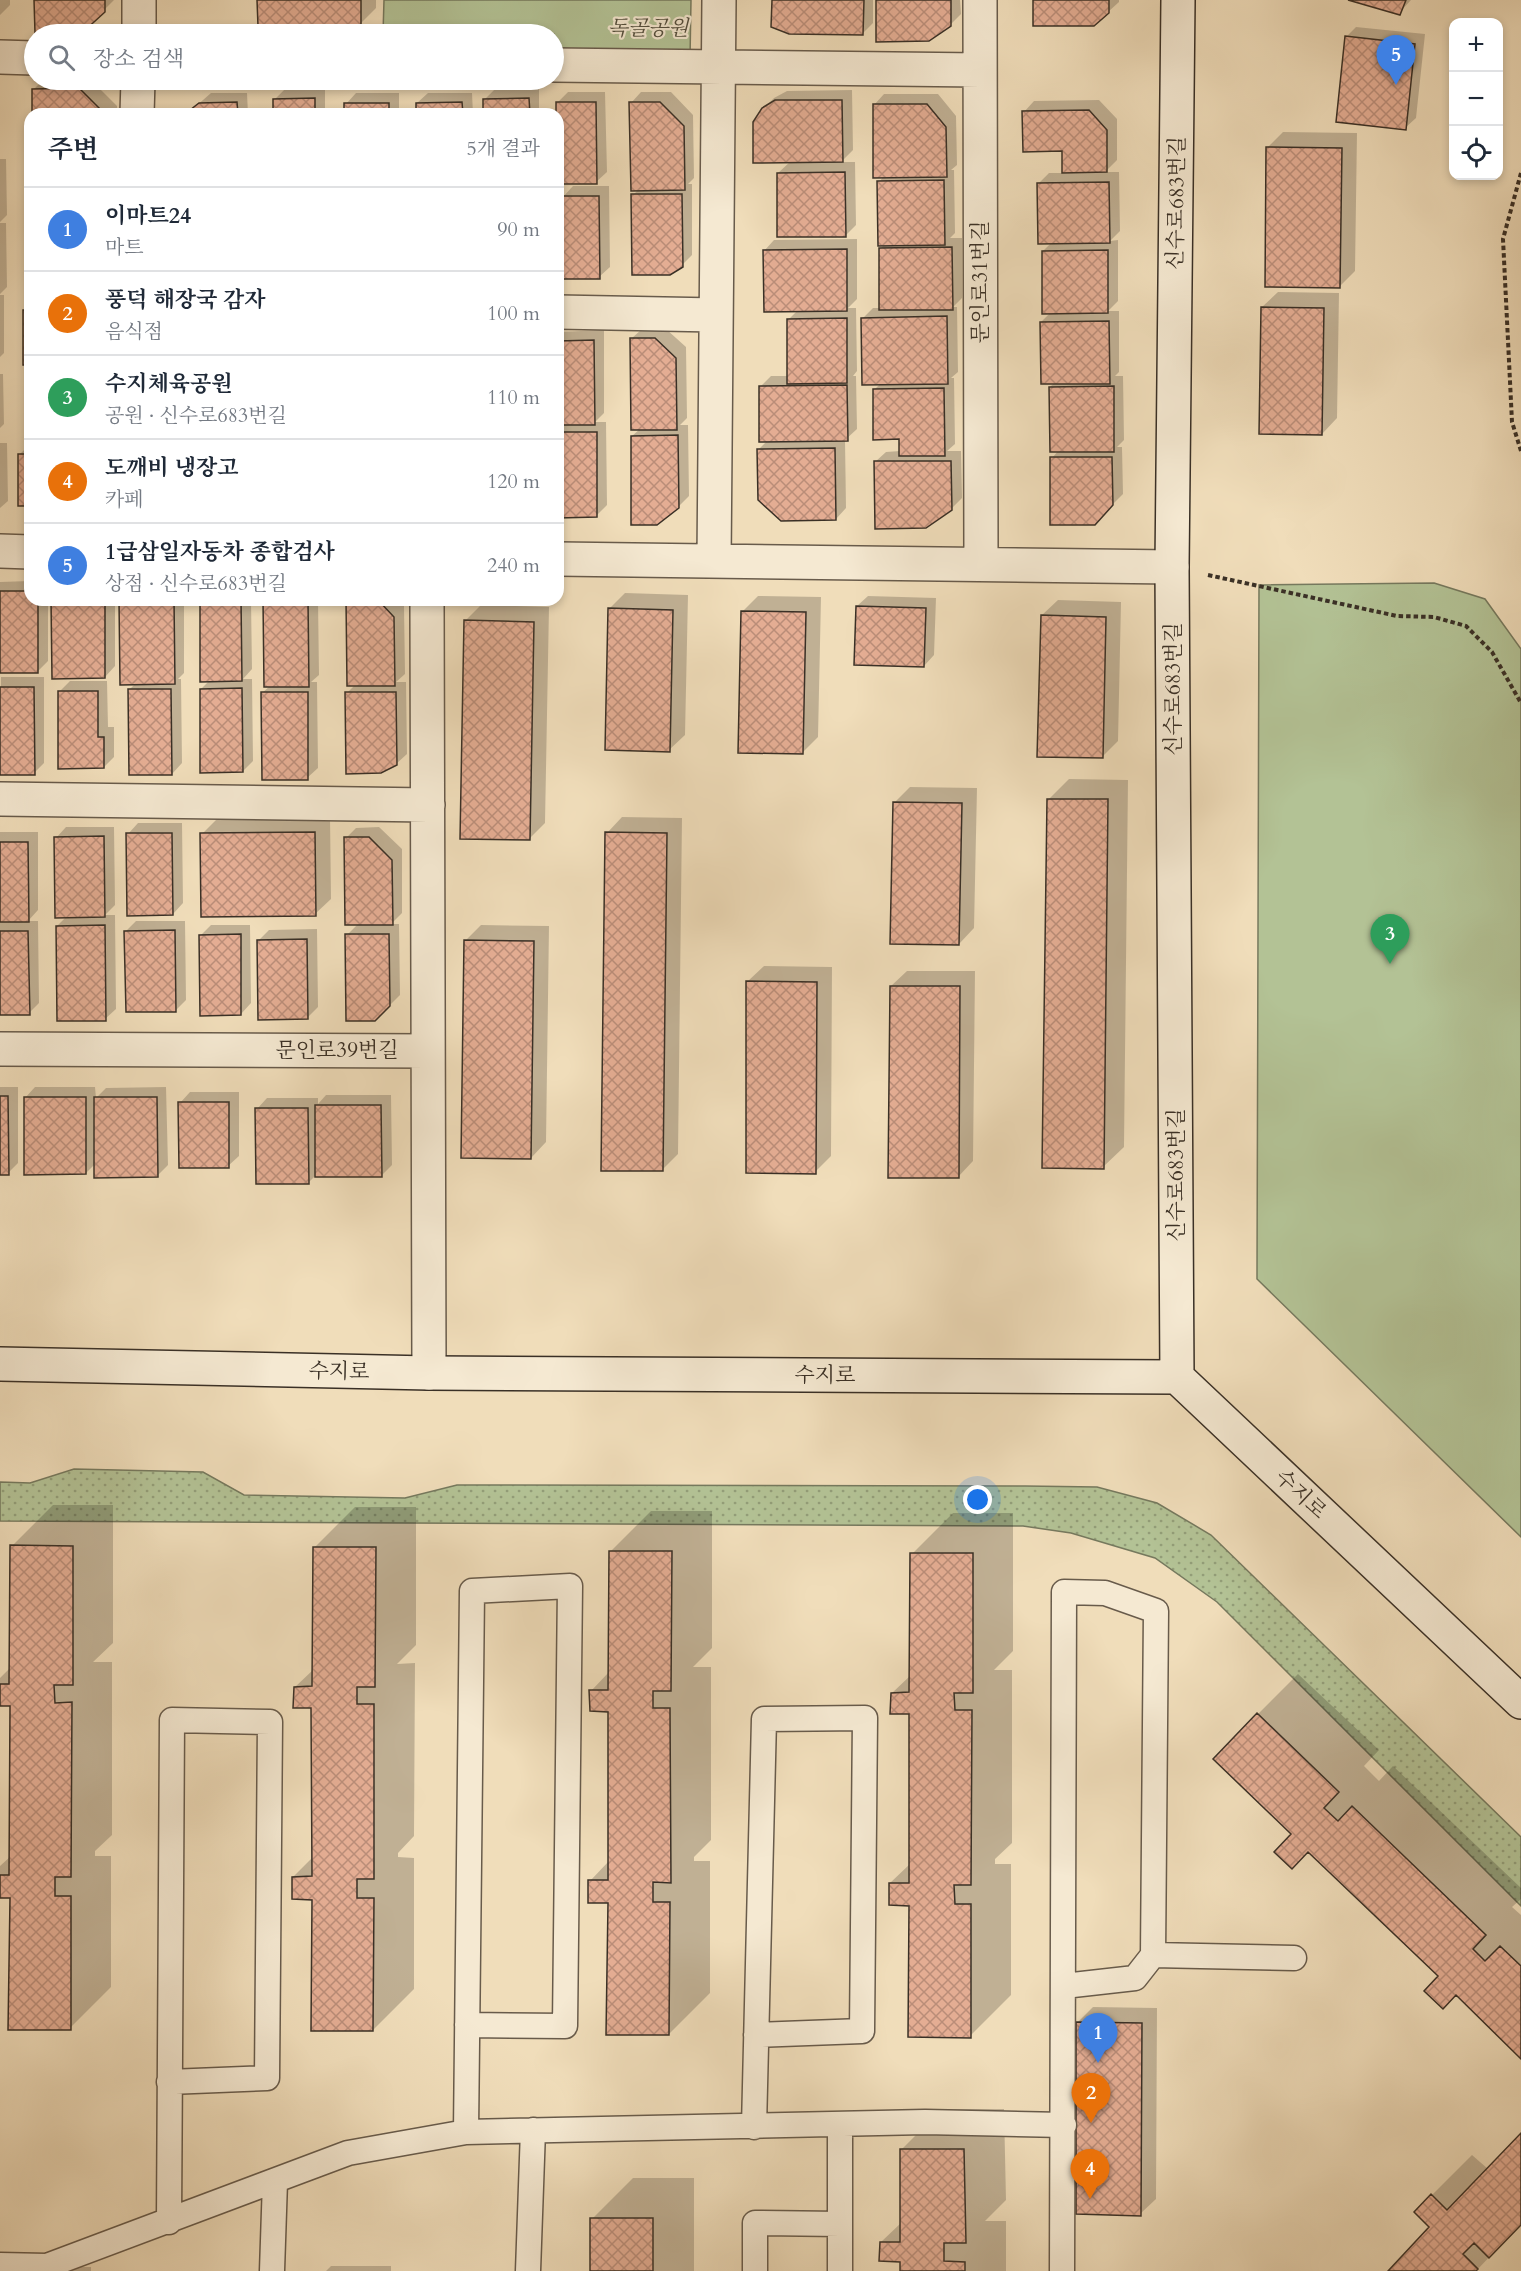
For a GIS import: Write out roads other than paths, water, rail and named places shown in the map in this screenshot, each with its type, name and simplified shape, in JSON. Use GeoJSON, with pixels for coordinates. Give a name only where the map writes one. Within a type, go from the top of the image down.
{"type":"FeatureCollection","features":[{"type":"Feature","properties":{"kind":"street"},"geometry":{"type":"LineString","coordinates":[[139,0],[139,24]]}},
{"type":"Feature","properties":{"kind":"street"},"geometry":{"type":"LineString","coordinates":[[714,561],[719,0]]}},
{"type":"Feature","properties":{"kind":"street","name":"문인로31번길"},"geometry":{"type":"LineString","coordinates":[[980,0],[981,564]]}},
{"type":"Feature","properties":{"kind":"street","name":"신수로683번길"},"geometry":{"type":"LineString","coordinates":[[1177,1377],[1172,567],[1178,0]]}},
{"type":"Feature","properties":{"kind":"street"},"geometry":{"type":"LineString","coordinates":[[0,57],[24,58]]}},
{"type":"Feature","properties":{"kind":"street"},"geometry":{"type":"LineString","coordinates":[[564,65],[980,70]]}},
{"type":"Feature","properties":{"kind":"street"},"geometry":{"type":"LineString","coordinates":[[137,108],[138,90]]}},
{"type":"Feature","properties":{"kind":"street"},"geometry":{"type":"LineString","coordinates":[[564,312],[716,315]]}},
{"type":"Feature","properties":{"kind":"street"},"geometry":{"type":"LineString","coordinates":[[0,551],[24,552]]}},
{"type":"Feature","properties":{"kind":"street"},"geometry":{"type":"LineString","coordinates":[[564,559],[1172,567]]}},
{"type":"Feature","properties":{"kind":"street","name":"문인로39번길"},"geometry":{"type":"LineString","coordinates":[[0,1049],[428,1051],[427,606]]}},
{"type":"Feature","properties":{"kind":"street"},"geometry":{"type":"LineString","coordinates":[[0,799],[428,805]]}},
{"type":"Feature","properties":{"kind":"street"},"geometry":{"type":"LineString","coordinates":[[428,1051],[429,1373]]}},
{"type":"Feature","properties":{"kind":"street","name":"수지로"},"geometry":{"type":"LineString","coordinates":[[0,1364],[429,1373],[1177,1377],[1521,1702]]}},
{"type":"Feature","properties":{"kind":"lane"},"geometry":{"type":"LineString","coordinates":[[466,2132],[467,2025],[472,1591],[570,1586],[565,2026],[467,2025]]}},
{"type":"Feature","properties":{"kind":"lane"},"geometry":{"type":"LineString","coordinates":[[1062,2271],[1064,1592],[1105,1593],[1156,1611],[1153,1955],[1135,1978],[1064,1986]]}},
{"type":"Feature","properties":{"kind":"lane"},"geometry":{"type":"LineString","coordinates":[[754,2127],[756,2035],[764,1719],[865,1718],[862,2031],[756,2035]]}},
{"type":"Feature","properties":{"kind":"lane"},"geometry":{"type":"LineString","coordinates":[[169,2082],[267,2078],[270,1722],[172,1720],[169,2082],[169,2222]]}},
{"type":"Feature","properties":{"kind":"lane"},"geometry":{"type":"LineString","coordinates":[[1153,1955],[1294,1958]]}},
{"type":"Feature","properties":{"kind":"lane"},"geometry":{"type":"LineString","coordinates":[[0,2265],[47,2266],[348,2153],[466,2132],[925,2122],[1064,2125]]}},
{"type":"Feature","properties":{"kind":"lane"},"geometry":{"type":"LineString","coordinates":[[840,2125],[840,2271]]}},
{"type":"Feature","properties":{"kind":"lane"},"geometry":{"type":"LineString","coordinates":[[528,2271],[533,2130]]}},
{"type":"Feature","properties":{"kind":"lane"},"geometry":{"type":"LineString","coordinates":[[272,2271],[275,2181]]}},
{"type":"Feature","properties":{"kind":"lane"},"geometry":{"type":"LineString","coordinates":[[755,2271],[755,2223],[840,2224]]}},
{"type":"Feature","properties":{"kind":"place","name":"1급삼일자동차 종합검사"},"geometry":{"type":"Point","coordinates":[1396,85]}},
{"type":"Feature","properties":{"kind":"place","name":"수지체육공원"},"geometry":{"type":"Point","coordinates":[1390,964]}},
{"type":"Feature","properties":{"kind":"place","name":"이마트24"},"geometry":{"type":"Point","coordinates":[1098,2063]}},
{"type":"Feature","properties":{"kind":"place","name":"풍덕 해장국 감자"},"geometry":{"type":"Point","coordinates":[1091,2123]}},
{"type":"Feature","properties":{"kind":"place","name":"도깨비 냉장고"},"geometry":{"type":"Point","coordinates":[1090,2199]}},
{"type":"Feature","properties":{"kind":"park label","name":"독골공원"},"geometry":{"type":"Point","coordinates":[648,28]}}]}
